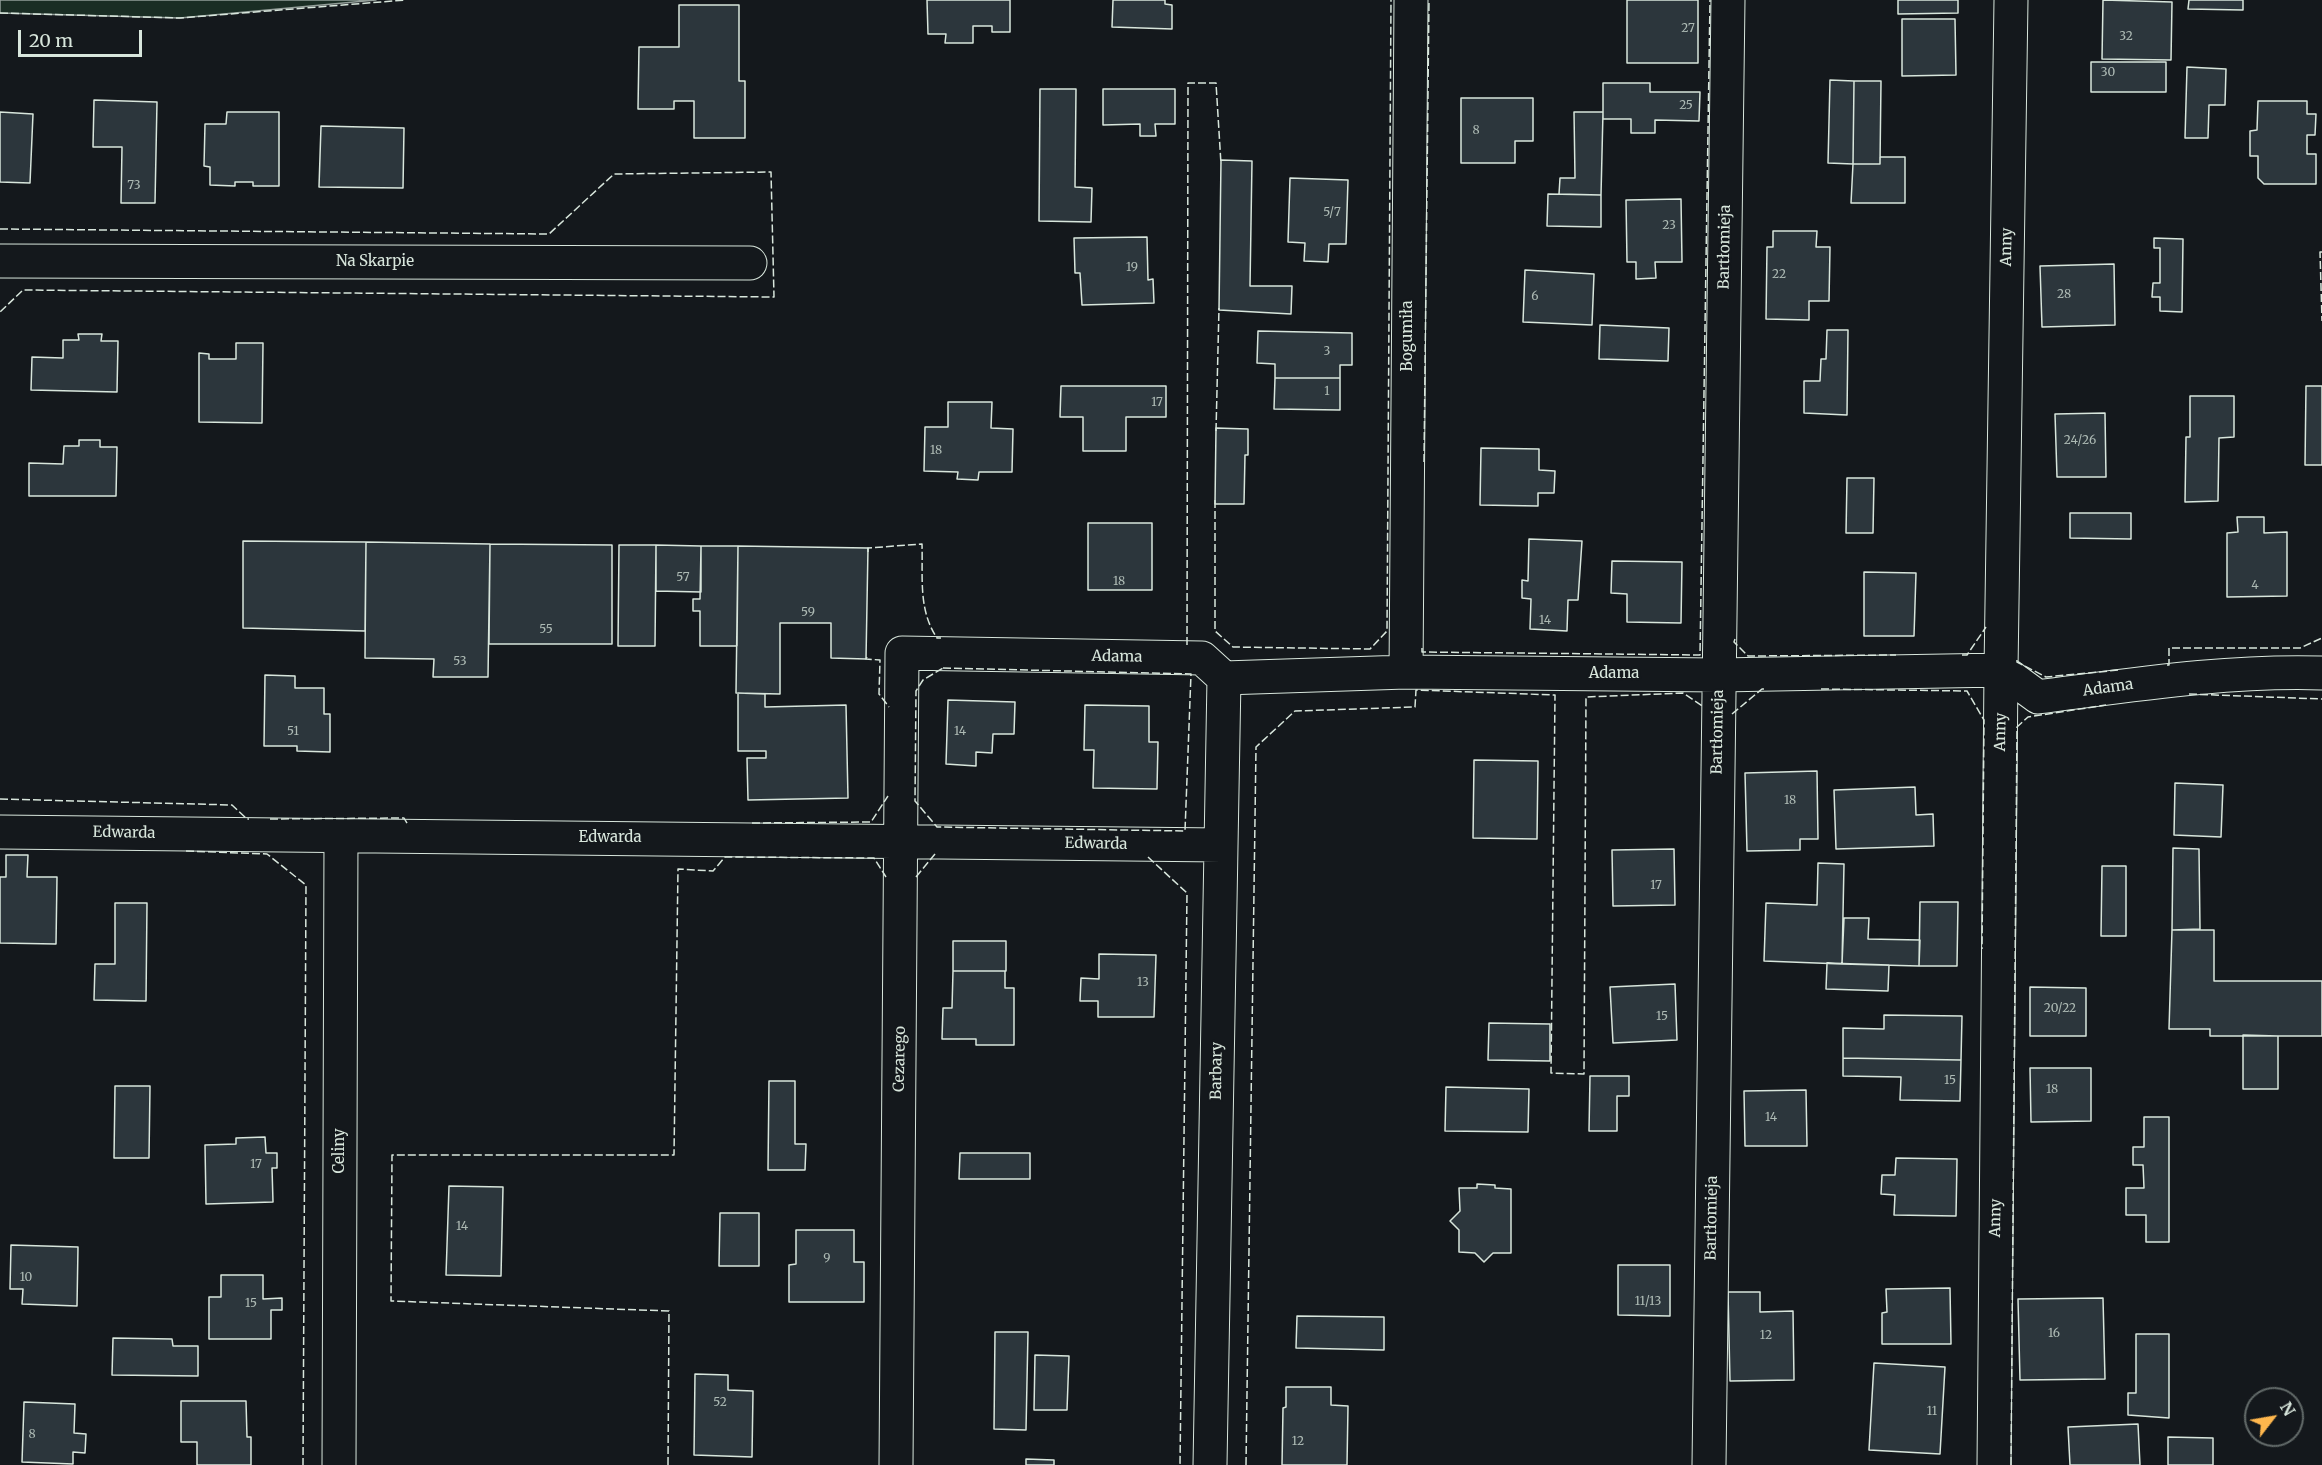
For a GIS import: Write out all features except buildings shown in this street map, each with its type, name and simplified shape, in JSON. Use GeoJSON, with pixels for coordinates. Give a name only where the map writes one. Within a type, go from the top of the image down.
{"type":"FeatureCollection","features":[{"type":"Feature","properties":{"kind":"street","name":"Bogumiła"},"geometry":{"type":"LineString","coordinates":[[1406,672],[1411,0]]}},
{"type":"Feature","properties":{"kind":"street","name":"Bartłomieja"},"geometry":{"type":"LineString","coordinates":[[1709,1465],[1728,0]]}},
{"type":"Feature","properties":{"kind":"street","name":"Anny"},"geometry":{"type":"LineString","coordinates":[[1994,1465],[2001,670],[2011,0]]}},
{"type":"Feature","properties":{"kind":"street","name":"Na Skarpie"},"geometry":{"type":"LineString","coordinates":[[0,261],[750,263]]}},
{"type":"Feature","properties":{"kind":"street","name":"Adama"},"geometry":{"type":"LineString","coordinates":[[902,653],[1202,658],[1224,678],[1406,672],[1719,675],[2001,670],[2038,697],[2176,679],[2293,672],[2322,673]]}},
{"type":"Feature","properties":{"kind":"street","name":"Cezarego"},"geometry":{"type":"LineString","coordinates":[[896,1465],[902,653]]}},
{"type":"Feature","properties":{"kind":"street","name":"Barbary"},"geometry":{"type":"LineString","coordinates":[[1210,1465],[1224,678]]}},
{"type":"Feature","properties":{"kind":"street","name":"Edwarda"},"geometry":{"type":"LineString","coordinates":[[0,832],[1221,846]]}},
{"type":"Feature","properties":{"kind":"street","name":"Celiny"},"geometry":{"type":"LineString","coordinates":[[339,1465],[341,836]]}},
{"type":"Feature","properties":{"kind":"green space"},"geometry":{"type":"Polygon","coordinates":[[[0,0],[376,0],[180,18],[0,13],[0,0]]]}},
{"type":"Feature","properties":{"kind":"fence"},"geometry":{"type":"LineString","coordinates":[[0,13],[180,18],[405,0]]}},
{"type":"Feature","properties":{"kind":"fence"},"geometry":{"type":"LineString","coordinates":[[1215,500],[1215,631],[1233,647],[1370,649],[1387,631],[1391,0]]}},
{"type":"Feature","properties":{"kind":"fence"},"geometry":{"type":"LineString","coordinates":[[1424,462],[1429,0]]}},
{"type":"Feature","properties":{"kind":"fence"},"geometry":{"type":"LineString","coordinates":[[1422,648],[1422,652],[1700,655],[1710,0]]}},
{"type":"Feature","properties":{"kind":"fence"},"geometry":{"type":"LineString","coordinates":[[1187,645],[1188,83],[1216,83],[1221,164]]}},
{"type":"Feature","properties":{"kind":"fence"},"geometry":{"type":"LineString","coordinates":[[0,229],[549,234],[614,174],[771,172],[774,297],[23,290],[0,312]]}},
{"type":"Feature","properties":{"kind":"fence"},"geometry":{"type":"LineString","coordinates":[[2322,252],[2320,252],[2322,321]]}},
{"type":"Feature","properties":{"kind":"fence"},"geometry":{"type":"LineString","coordinates":[[1216,431],[1219,308]]}},
{"type":"Feature","properties":{"kind":"fence"},"geometry":{"type":"LineString","coordinates":[[868,552],[868,548],[922,544],[924,605],[931,627],[937,638],[941,638]]}},
{"type":"Feature","properties":{"kind":"fence"},"geometry":{"type":"LineString","coordinates":[[1962,655],[1967,655],[1986,627]]}},
{"type":"Feature","properties":{"kind":"fence"},"geometry":{"type":"LineString","coordinates":[[2167,665],[2169,665],[2169,648],[2300,648],[2322,638]]}},
{"type":"Feature","properties":{"kind":"fence"},"geometry":{"type":"LineString","coordinates":[[1735,639],[1734,642],[1748,656],[1896,655]]}},
{"type":"Feature","properties":{"kind":"fence"},"geometry":{"type":"LineString","coordinates":[[867,657],[866,659],[880,660],[879,694],[889,707]]}},
{"type":"Feature","properties":{"kind":"fence"},"geometry":{"type":"LineString","coordinates":[[2017,660],[2046,677],[2119,670]]}},
{"type":"Feature","properties":{"kind":"fence"},"geometry":{"type":"LineString","coordinates":[[943,668],[1191,674],[1185,831],[937,827],[915,801],[916,691],[923,680],[943,668]]}},
{"type":"Feature","properties":{"kind":"fence"},"geometry":{"type":"LineString","coordinates":[[1732,714],[1764,689]]}},
{"type":"Feature","properties":{"kind":"fence"},"geometry":{"type":"LineString","coordinates":[[1821,689],[1967,691],[1984,720],[1982,949]]}},
{"type":"Feature","properties":{"kind":"fence"},"geometry":{"type":"LineString","coordinates":[[1246,1465],[1256,747],[1295,711],[1415,707],[1416,690],[1555,695],[1551,1073],[1584,1074],[1586,697],[1683,693],[1704,707]]}},
{"type":"Feature","properties":{"kind":"fence"},"geometry":{"type":"LineString","coordinates":[[2189,694],[2322,699]]}},
{"type":"Feature","properties":{"kind":"fence"},"geometry":{"type":"LineString","coordinates":[[2011,1465],[2017,727],[2028,717],[2106,705]]}},
{"type":"Feature","properties":{"kind":"fence"},"geometry":{"type":"LineString","coordinates":[[752,823],[871,822],[888,796]]}},
{"type":"Feature","properties":{"kind":"fence"},"geometry":{"type":"LineString","coordinates":[[0,799],[232,805],[249,819]]}},
{"type":"Feature","properties":{"kind":"fence"},"geometry":{"type":"LineString","coordinates":[[270,819],[404,818],[408,825]]}},
{"type":"Feature","properties":{"kind":"fence"},"geometry":{"type":"LineString","coordinates":[[186,851],[267,854],[306,885],[303,1465]]}},
{"type":"Feature","properties":{"kind":"fence"},"geometry":{"type":"LineString","coordinates":[[916,877],[935,854]]}},
{"type":"Feature","properties":{"kind":"fence"},"geometry":{"type":"LineString","coordinates":[[668,1465],[669,1311],[391,1301],[392,1155],[674,1155],[678,869],[713,871],[725,857],[874,858],[886,877]]}},
{"type":"Feature","properties":{"kind":"fence"},"geometry":{"type":"LineString","coordinates":[[1148,857],[1187,893],[1180,1465]]}}]}
